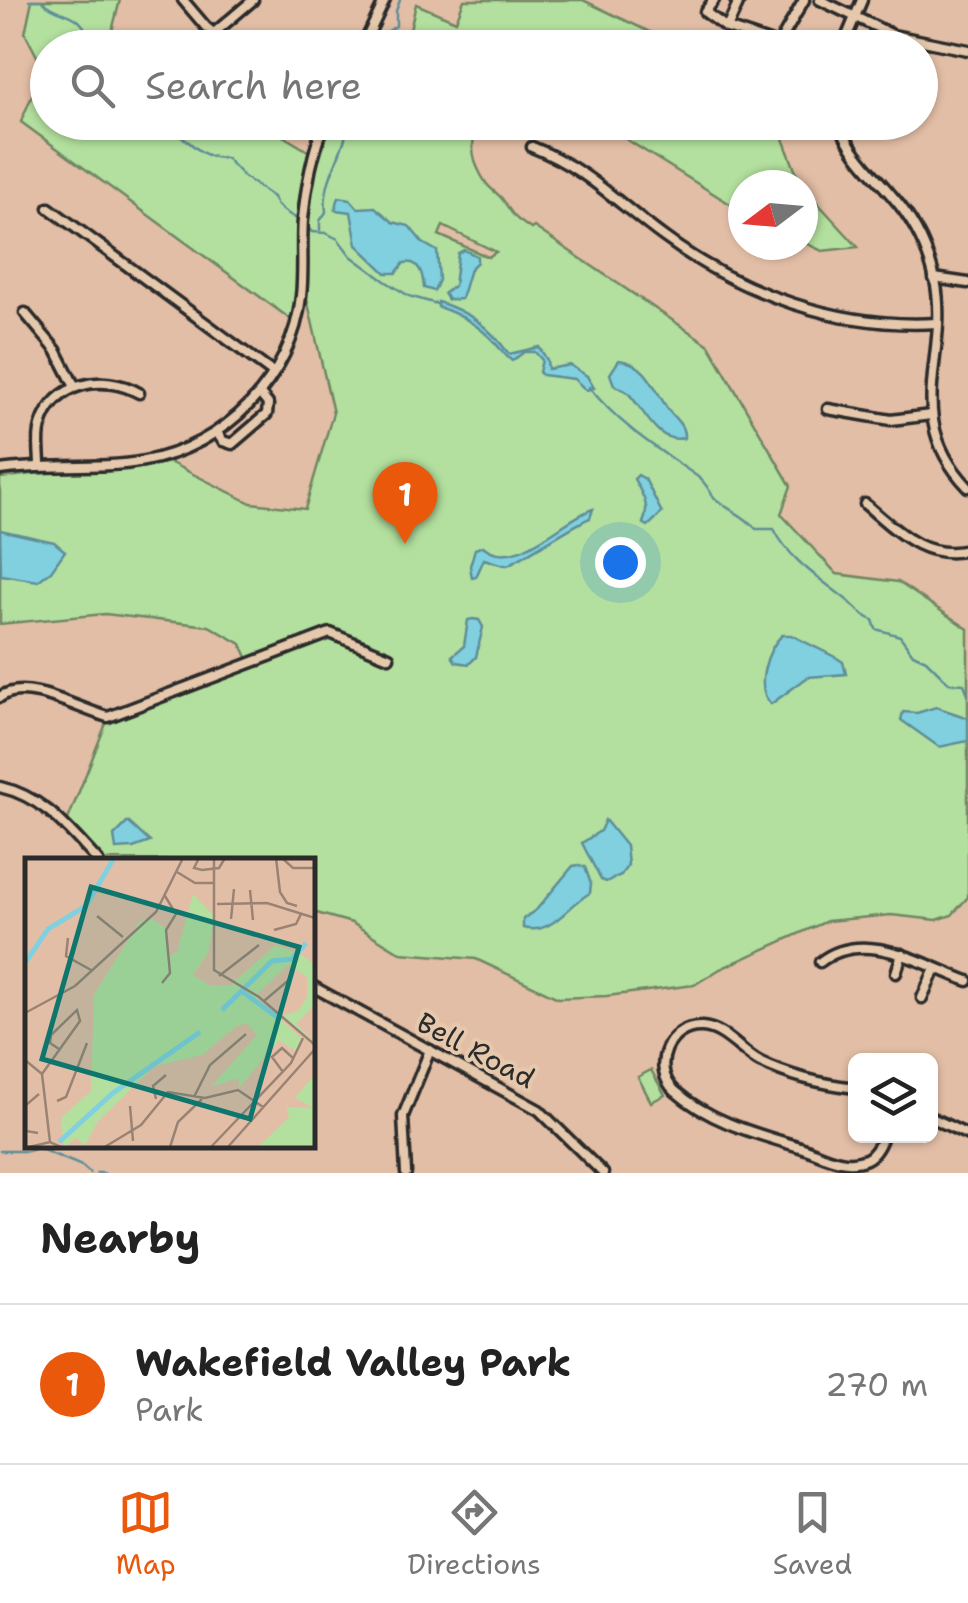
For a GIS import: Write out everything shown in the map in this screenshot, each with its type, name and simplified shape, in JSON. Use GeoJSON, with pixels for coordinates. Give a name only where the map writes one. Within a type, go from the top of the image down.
{"type":"FeatureCollection","features":[{"type":"Feature","properties":{"kind":"street"},"geometry":{"type":"LineString","coordinates":[[183,0],[211,30]]}},
{"type":"Feature","properties":{"kind":"street"},"geometry":{"type":"LineString","coordinates":[[218,30],[253,0]]}},
{"type":"Feature","properties":{"kind":"street"},"geometry":{"type":"LineString","coordinates":[[371,30],[385,0]]}},
{"type":"Feature","properties":{"kind":"street"},"geometry":{"type":"LineString","coordinates":[[714,0],[705,12],[734,30]]}},
{"type":"Feature","properties":{"kind":"street"},"geometry":{"type":"LineString","coordinates":[[728,28],[738,4],[734,0]]}},
{"type":"Feature","properties":{"kind":"street"},"geometry":{"type":"LineString","coordinates":[[787,30],[804,0]]}},
{"type":"Feature","properties":{"kind":"street"},"geometry":{"type":"LineString","coordinates":[[820,0],[856,14],[863,22],[881,30]]}},
{"type":"Feature","properties":{"kind":"street"},"geometry":{"type":"LineString","coordinates":[[849,30],[862,0]]}},
{"type":"Feature","properties":{"kind":"street"},"geometry":{"type":"LineString","coordinates":[[938,44],[968,50]]}},
{"type":"Feature","properties":{"kind":"street"},"geometry":{"type":"LineString","coordinates":[[0,470],[148,461],[183,450],[216,433],[260,394],[287,346],[301,300],[303,224],[320,140]]}},
{"type":"Feature","properties":{"kind":"street"},"geometry":{"type":"LineString","coordinates":[[847,140],[917,231],[934,278],[931,415],[944,453],[968,486]]}},
{"type":"Feature","properties":{"kind":"street"},"geometry":{"type":"LineString","coordinates":[[532,148],[580,170],[678,248],[750,288],[833,314],[936,323]]}},
{"type":"Feature","properties":{"kind":"street"},"geometry":{"type":"LineString","coordinates":[[49,208],[273,373]]}},
{"type":"Feature","properties":{"kind":"street"},"geometry":{"type":"LineString","coordinates":[[934,278],[968,283]]}},
{"type":"Feature","properties":{"kind":"street"},"geometry":{"type":"LineString","coordinates":[[25,313],[56,350],[75,387]]}},
{"type":"Feature","properties":{"kind":"street"},"geometry":{"type":"LineString","coordinates":[[40,466],[41,424],[55,402],[75,387],[104,382],[138,392]]}},
{"type":"Feature","properties":{"kind":"street"},"geometry":{"type":"LineString","coordinates":[[216,433],[232,444],[253,428],[268,410],[260,394]]}},
{"type":"Feature","properties":{"kind":"street"},"geometry":{"type":"LineString","coordinates":[[828,409],[892,420],[931,415]]}},
{"type":"Feature","properties":{"kind":"street"},"geometry":{"type":"LineString","coordinates":[[253,428],[262,438]]}},
{"type":"Feature","properties":{"kind":"street"},"geometry":{"type":"LineString","coordinates":[[864,504],[925,549],[946,553],[968,550]]}},
{"type":"Feature","properties":{"kind":"street"},"geometry":{"type":"LineString","coordinates":[[0,697],[19,690],[62,699],[108,717],[330,634],[389,658]]}},
{"type":"Feature","properties":{"kind":"street"},"geometry":{"type":"LineString","coordinates":[[0,787],[42,803],[96,858]]}},
{"type":"Feature","properties":{"kind":"street"},"geometry":{"type":"LineString","coordinates":[[820,962],[830,954],[879,948],[968,981]]}},
{"type":"Feature","properties":{"kind":"street"},"geometry":{"type":"LineString","coordinates":[[896,973],[902,954]]}},
{"type":"Feature","properties":{"kind":"street"},"geometry":{"type":"LineString","coordinates":[[922,998],[935,969]]}},
{"type":"Feature","properties":{"kind":"street","name":"Bell Road"},"geometry":{"type":"LineString","coordinates":[[315,988],[539,1110],[602,1173]]}},
{"type":"Feature","properties":{"kind":"street"},"geometry":{"type":"LineString","coordinates":[[848,1087],[810,1081],[779,1070],[755,1059],[718,1032],[698,1026],[678,1033],[670,1041],[663,1062],[674,1090],[718,1118],[826,1158],[863,1161],[879,1143]]}},
{"type":"Feature","properties":{"kind":"street"},"geometry":{"type":"LineString","coordinates":[[406,1173],[402,1116],[430,1050]]}},
{"type":"Feature","properties":{"kind":"street"},"geometry":{"type":"LineString","coordinates":[[938,1121],[968,1135]]}},
{"type":"Feature","properties":{"kind":"green space"},"geometry":{"type":"Polygon","coordinates":[[[32,0],[120,0],[112,30],[30,30],[30,43],[25,33],[32,0]]]}},
{"type":"Feature","properties":{"kind":"green space"},"geometry":{"type":"Polygon","coordinates":[[[464,0],[583,0],[646,30],[410,30],[416,4],[456,21],[464,0]]]}},
{"type":"Feature","properties":{"kind":"green space"},"geometry":{"type":"Polygon","coordinates":[[[30,100],[30,129],[21,122],[30,100]]]}},
{"type":"Feature","properties":{"kind":"green space"},"geometry":{"type":"Polygon","coordinates":[[[46,140],[290,140],[320,158],[326,140],[474,140],[473,153],[486,183],[515,217],[709,345],[791,486],[781,514],[837,574],[898,582],[968,629],[968,897],[952,915],[937,920],[891,915],[827,921],[720,969],[694,985],[558,998],[476,959],[401,953],[352,923],[315,913],[315,858],[100,858],[67,822],[107,721],[250,664],[241,644],[209,626],[105,614],[0,624],[0,478],[130,470],[169,462],[251,503],[305,509],[333,413],[307,299],[289,318],[46,140]],[[443,226],[439,235],[488,257],[496,252],[443,226]]]}},
{"type":"Feature","properties":{"kind":"green space"},"geometry":{"type":"Polygon","coordinates":[[[627,140],[784,140],[795,170],[728,170],[728,203],[627,140]]]}},
{"type":"Feature","properties":{"kind":"green space"},"geometry":{"type":"Polygon","coordinates":[[[818,203],[858,247],[818,249],[818,203]]]}},
{"type":"Feature","properties":{"kind":"green space"},"geometry":{"type":"Polygon","coordinates":[[[651,1070],[665,1095],[651,1102],[638,1077],[651,1070]]]}},
{"type":"Feature","properties":{"kind":"water"},"geometry":{"type":"Polygon","coordinates":[[[339,197],[350,199],[358,208],[375,207],[393,222],[409,226],[423,243],[437,251],[439,280],[434,291],[424,288],[414,264],[404,263],[396,273],[386,273],[357,245],[351,212],[335,210],[339,197]]]}},
{"type":"Feature","properties":{"kind":"water"},"geometry":{"type":"Polygon","coordinates":[[[464,250],[477,256],[477,262],[470,269],[461,299],[448,300],[444,293],[454,286],[458,253],[464,250]]]}},
{"type":"Feature","properties":{"kind":"water"},"geometry":{"type":"Polygon","coordinates":[[[438,302],[478,322],[509,354],[539,347],[548,369],[570,365],[587,376],[594,388],[586,390],[574,379],[542,375],[542,360],[535,352],[524,352],[512,361],[482,331],[438,307],[438,302]]]}},
{"type":"Feature","properties":{"kind":"water"},"geometry":{"type":"Polygon","coordinates":[[[619,360],[644,372],[682,427],[684,438],[674,439],[659,431],[628,393],[614,385],[610,374],[619,360]]]}},
{"type":"Feature","properties":{"kind":"water"},"geometry":{"type":"Polygon","coordinates":[[[638,475],[645,479],[662,513],[648,526],[643,523],[644,500],[634,479],[638,475]]]}},
{"type":"Feature","properties":{"kind":"water"},"geometry":{"type":"Polygon","coordinates":[[[593,509],[590,518],[507,565],[484,559],[472,578],[470,566],[475,549],[483,546],[496,553],[509,553],[524,549],[593,509]]]}},
{"type":"Feature","properties":{"kind":"water"},"geometry":{"type":"Polygon","coordinates":[[[0,530],[54,542],[65,551],[38,581],[1,575],[0,530]]]}},
{"type":"Feature","properties":{"kind":"water"},"geometry":{"type":"Polygon","coordinates":[[[473,619],[483,627],[476,657],[469,664],[456,662],[452,656],[464,646],[468,620],[473,619]]]}},
{"type":"Feature","properties":{"kind":"water"},"geometry":{"type":"Polygon","coordinates":[[[782,635],[791,635],[837,658],[843,662],[846,674],[808,677],[771,704],[763,679],[772,650],[782,635]]]}},
{"type":"Feature","properties":{"kind":"water"},"geometry":{"type":"Polygon","coordinates":[[[936,707],[968,718],[968,741],[939,747],[901,720],[903,712],[917,713],[936,707]]]}},
{"type":"Feature","properties":{"kind":"water"},"geometry":{"type":"Polygon","coordinates":[[[605,820],[626,846],[628,865],[621,875],[606,882],[601,880],[582,843],[600,831],[605,820]]]}},
{"type":"Feature","properties":{"kind":"water"},"geometry":{"type":"Polygon","coordinates":[[[128,822],[150,842],[116,849],[114,836],[128,822]]]}},
{"type":"Feature","properties":{"kind":"water"},"geometry":{"type":"Polygon","coordinates":[[[573,866],[585,867],[590,893],[551,924],[523,928],[523,919],[537,909],[573,866]]]}},
{"type":"Feature","properties":{"kind":"waterway"},"geometry":{"type":"LineString","coordinates":[[29,0],[38,0]]}},
{"type":"Feature","properties":{"kind":"waterway"},"geometry":{"type":"LineString","coordinates":[[41,0],[77,19],[86,30]]}},
{"type":"Feature","properties":{"kind":"waterway"},"geometry":{"type":"LineString","coordinates":[[390,30],[396,26],[400,0]]}},
{"type":"Feature","properties":{"kind":"waterway"},"geometry":{"type":"LineString","coordinates":[[187,140],[208,155],[226,158],[244,177],[273,197],[280,208],[300,221]]}},
{"type":"Feature","properties":{"kind":"waterway"},"geometry":{"type":"LineString","coordinates":[[320,230],[327,189],[344,140]]}},
{"type":"Feature","properties":{"kind":"waterway"},"geometry":{"type":"LineString","coordinates":[[306,226],[312,232],[338,239],[351,256],[409,296],[437,304]]}},
{"type":"Feature","properties":{"kind":"waterway"},"geometry":{"type":"LineString","coordinates":[[589,387],[627,425],[701,480],[718,501],[756,529],[774,529],[797,560],[873,620],[876,629],[900,636],[913,654],[926,660],[949,683],[964,684],[968,694]]}},
{"type":"Feature","properties":{"kind":"waterway"},"geometry":{"type":"LineString","coordinates":[[0,1151],[38,1148],[90,1173]]}},
{"type":"Feature","properties":{"kind":"waterway"},"geometry":{"type":"LineString","coordinates":[[96,1173],[104,1173]]}},
{"type":"Feature","properties":{"kind":"place","name":"Wakefield Valley Park"},"geometry":{"type":"Point","coordinates":[405,544]}}]}
